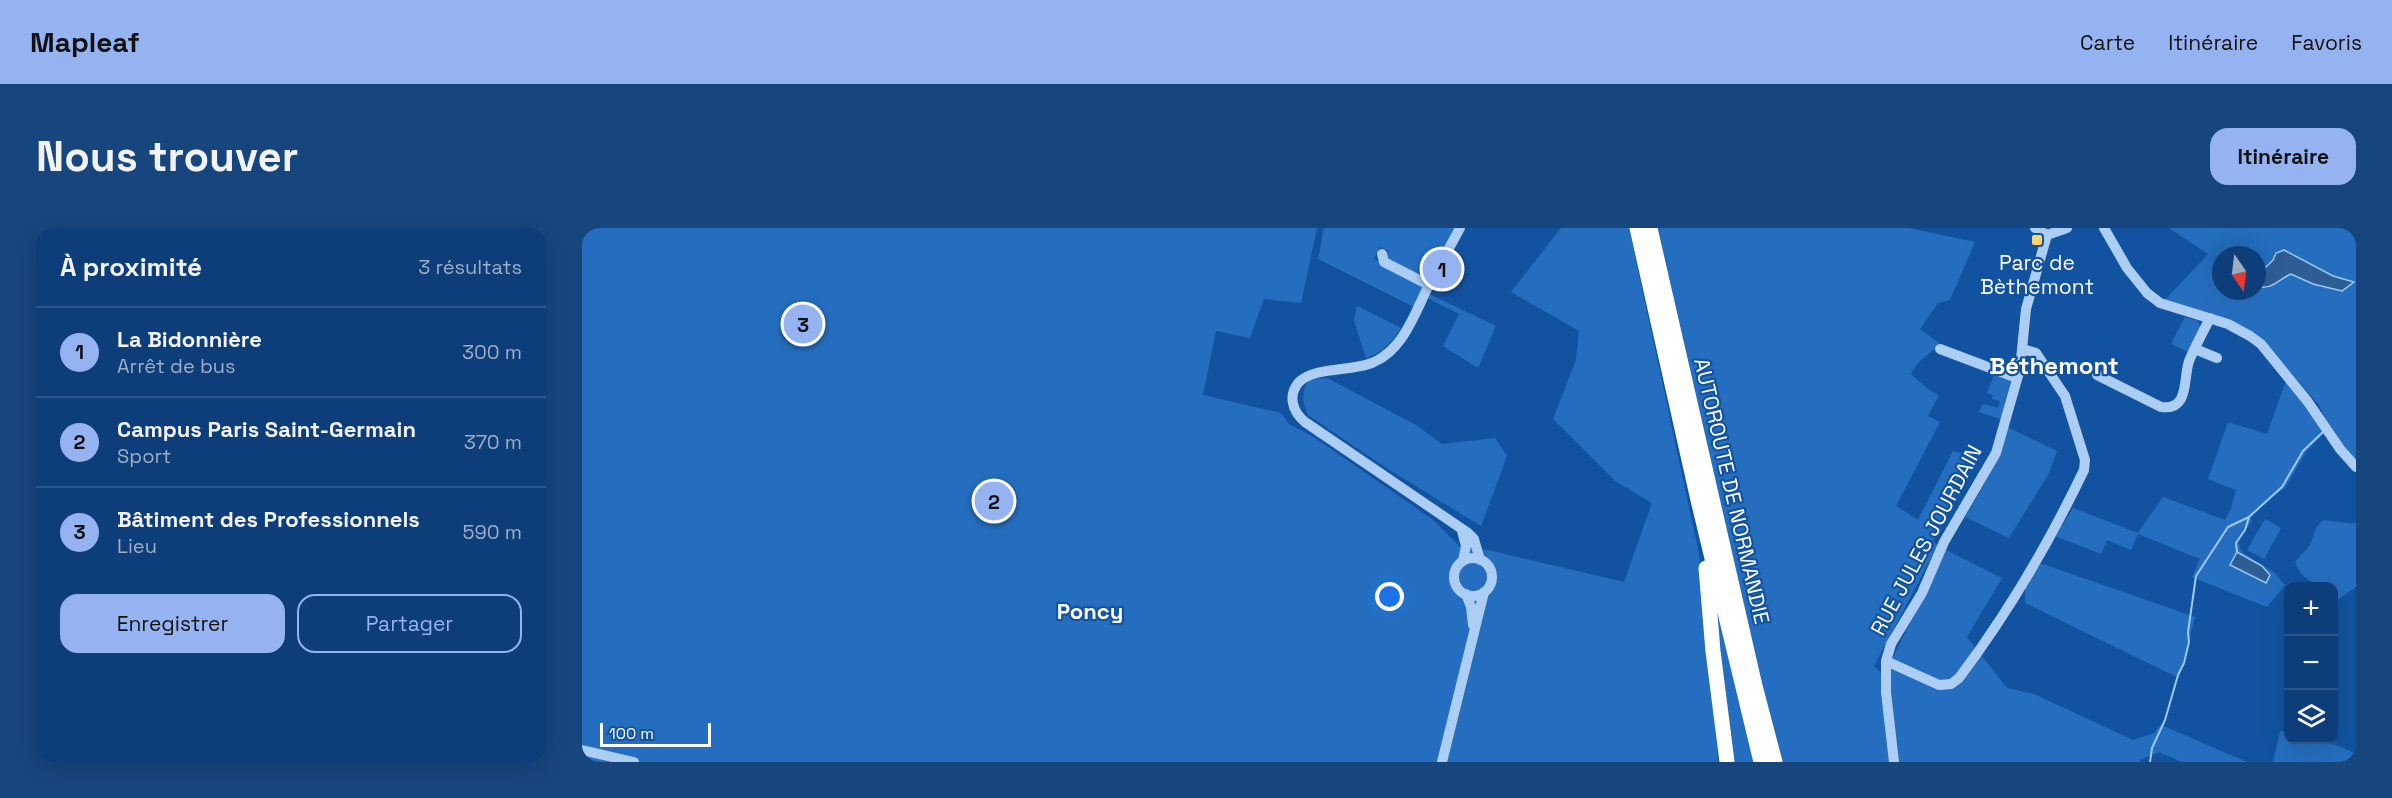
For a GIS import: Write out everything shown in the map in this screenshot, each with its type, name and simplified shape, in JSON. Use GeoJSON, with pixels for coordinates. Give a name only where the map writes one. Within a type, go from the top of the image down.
{"type":"FeatureCollection","features":[{"type":"Feature","properties":{"kind":"highway","name":"AUTOROUTE DE NORMANDIE"},"geometry":{"type":"LineString","coordinates":[[1637,228],[1698,500],[1761,762]]}},
{"type":"Feature","properties":{"kind":"highway","name":"AUTOROUTE DE NORMANDIE"},"geometry":{"type":"LineString","coordinates":[[1650,228],[1747,651],[1775,762]]}},
{"type":"Feature","properties":{"kind":"highway"},"geometry":{"type":"LineString","coordinates":[[1698,500],[1727,762]]}},
{"type":"Feature","properties":{"kind":"street"},"geometry":{"type":"LineString","coordinates":[[1460,228],[1404,334],[1383,358],[1366,365],[1318,373],[1299,382],[1292,401],[1294,411],[1299,417],[1474,539],[1480,560]]}},
{"type":"Feature","properties":{"kind":"street"},"geometry":{"type":"LineString","coordinates":[[2035,228],[2048,235],[2067,228]]}},
{"type":"Feature","properties":{"kind":"street"},"geometry":{"type":"LineString","coordinates":[[2104,228],[2127,268],[2147,293],[2160,303],[2235,328],[2261,344],[2356,467]]}},
{"type":"Feature","properties":{"kind":"street","name":"RUE JULES JOURDAIN"},"geometry":{"type":"LineString","coordinates":[[1894,762],[1886,692],[1886,661],[1896,635],[1922,593],[1944,542],[1996,453],[2018,378],[2026,309],[2048,235]]}},
{"type":"Feature","properties":{"kind":"street"},"geometry":{"type":"LineString","coordinates":[[1382,254],[1384,262],[1429,285]]}},
{"type":"Feature","properties":{"kind":"street"},"geometry":{"type":"LineString","coordinates":[[2097,375],[2146,401],[2168,408],[2176,405],[2186,388],[2188,364],[2210,318]]}},
{"type":"Feature","properties":{"kind":"street"},"geometry":{"type":"LineString","coordinates":[[1940,349],[2018,378]]}},
{"type":"Feature","properties":{"kind":"street"},"geometry":{"type":"LineString","coordinates":[[1886,661],[1939,685],[1951,684],[1959,678],[2019,590],[2059,523],[2084,470],[2085,460],[2065,396],[2036,353],[2023,349]]}},
{"type":"Feature","properties":{"kind":"street"},"geometry":{"type":"LineString","coordinates":[[2195,350],[2217,358]]}},
{"type":"Feature","properties":{"kind":"street"},"geometry":{"type":"LineString","coordinates":[[1462,531],[1466,546],[1463,561],[1455,571],[1458,588],[1466,594],[1475,596],[1484,592]]}},
{"type":"Feature","properties":{"kind":"street"},"geometry":{"type":"LineString","coordinates":[[1442,762],[1473,631],[1484,592],[1490,585],[1492,573],[1488,565],[1480,560],[1474,558],[1463,561]]}},
{"type":"Feature","properties":{"kind":"street"},"geometry":{"type":"LineString","coordinates":[[1466,594],[1471,607],[1473,631]]}},
{"type":"Feature","properties":{"kind":"street"},"geometry":{"type":"LineString","coordinates":[[582,750],[634,762]]}},
{"type":"Feature","properties":{"kind":"shaded area"},"geometry":{"type":"Polygon","coordinates":[[[582,228],[1317,228],[1301,303],[1264,299],[1250,338],[1216,331],[1203,395],[1281,413],[1289,424],[1315,438],[1432,519],[1459,546],[1492,551],[1624,582],[1652,503],[1615,481],[1553,419],[1576,360],[1579,331],[1511,292],[1561,228],[1629,228],[1705,590],[1718,762],[582,762],[582,228]]]}},
{"type":"Feature","properties":{"kind":"shaded area"},"geometry":{"type":"Polygon","coordinates":[[[1324,228],[1456,228],[1427,281],[1389,262],[1387,254],[1389,251],[1380,247],[1374,259],[1419,282],[1424,288],[1414,307],[1318,259],[1324,228]]]}},
{"type":"Feature","properties":{"kind":"shaded area"},"geometry":{"type":"Polygon","coordinates":[[[1658,228],[1909,228],[1975,242],[1950,300],[1938,303],[1920,329],[1940,344],[1920,361],[1911,374],[1928,389],[1939,395],[1928,416],[1940,422],[1896,506],[1918,520],[1953,451],[1969,455],[1933,542],[1938,545],[1874,666],[1881,673],[1890,663],[1946,550],[2002,578],[1967,637],[2007,688],[2034,694],[2133,740],[2154,733],[2161,725],[2247,762],[2182,762],[2159,752],[2140,762],[1783,762],[1768,711],[1658,228]]]}},
{"type":"Feature","properties":{"kind":"shaded area"},"geometry":{"type":"Polygon","coordinates":[[[2169,228],[2356,228],[2356,467],[2339,449],[2319,405],[2259,337],[2165,300],[2208,254],[2169,228]]]}},
{"type":"Feature","properties":{"kind":"shaded area"},"geometry":{"type":"Polygon","coordinates":[[[2284,250],[2333,276],[2354,282],[2342,291],[2313,284],[2291,274],[2266,287],[2266,267],[2276,253],[2284,250]]]}},
{"type":"Feature","properties":{"kind":"shaded area"},"geometry":{"type":"Polygon","coordinates":[[[1429,294],[1496,326],[1478,368],[1443,346],[1459,314],[1427,298],[1429,294]]]}},
{"type":"Feature","properties":{"kind":"shaded area"},"geometry":{"type":"Polygon","coordinates":[[[1357,306],[1401,328],[1386,346],[1366,358],[1354,320],[1357,306]]]}},
{"type":"Feature","properties":{"kind":"shaded area"},"geometry":{"type":"Polygon","coordinates":[[[2185,317],[2198,321],[2201,329],[2190,353],[2171,344],[2185,317]]]}},
{"type":"Feature","properties":{"kind":"shaded area"},"geometry":{"type":"Polygon","coordinates":[[[1994,375],[2011,381],[2012,386],[2003,420],[1979,412],[1983,404],[1998,408],[2000,401],[1992,399],[1993,395],[1987,393],[1994,375]]]}},
{"type":"Feature","properties":{"kind":"shaded area"},"geometry":{"type":"Polygon","coordinates":[[[1327,378],[1416,425],[1442,444],[1495,438],[1507,456],[1481,526],[1388,469],[1308,415],[1303,397],[1306,384],[1309,379],[1327,378]]]}},
{"type":"Feature","properties":{"kind":"shaded area"},"geometry":{"type":"Polygon","coordinates":[[[2287,378],[2325,432],[2306,452],[2285,488],[2250,516],[2252,521],[2238,541],[2242,552],[2275,573],[2284,584],[2267,607],[2192,577],[2200,559],[2138,534],[2131,550],[2107,540],[2101,554],[2055,536],[2073,508],[2138,533],[2163,497],[2225,520],[2231,509],[2236,490],[2208,479],[2228,422],[2267,434],[2287,378]]]}},
{"type":"Feature","properties":{"kind":"shaded area"},"geometry":{"type":"Polygon","coordinates":[[[2007,427],[2057,451],[2049,473],[2009,538],[1965,517],[1995,463],[2007,427]]]}},
{"type":"Feature","properties":{"kind":"shaded area"},"geometry":{"type":"Polygon","coordinates":[[[2265,519],[2281,528],[2264,559],[2247,550],[2265,519]]]}},
{"type":"Feature","properties":{"kind":"shaded area"},"geometry":{"type":"Polygon","coordinates":[[[2323,520],[2354,524],[2356,522],[2356,587],[2338,599],[2338,582],[2310,581],[2301,573],[2295,562],[2310,545],[2316,528],[2323,520]]]}},
{"type":"Feature","properties":{"kind":"shaded area"},"geometry":{"type":"Polygon","coordinates":[[[2237,552],[2262,566],[2270,575],[2266,583],[2230,565],[2237,552]]]}},
{"type":"Feature","properties":{"kind":"shaded area"},"geometry":{"type":"Polygon","coordinates":[[[2040,563],[2195,617],[2179,678],[2025,603],[2025,586],[2040,563]]]}},
{"type":"Feature","properties":{"kind":"shaded area"},"geometry":{"type":"Polygon","coordinates":[[[1715,600],[1754,762],[1731,762],[1715,600]]]}},
{"type":"Feature","properties":{"kind":"shaded area"},"geometry":{"type":"Polygon","coordinates":[[[2280,731],[2284,732],[2284,744],[2333,744],[2356,754],[2356,762],[2273,762],[2280,731]]]}},
{"type":"Feature","properties":{"kind":"waterway"},"geometry":{"type":"LineString","coordinates":[[2150,762],[2152,748],[2165,720],[2178,675],[2184,663],[2189,642],[2188,632],[2196,576],[2228,527],[2249,517],[2282,487],[2303,451],[2324,431]]}},
{"type":"Feature","properties":{"kind":"waterway"},"geometry":{"type":"LineString","coordinates":[[2237,552],[2236,543],[2245,530],[2249,517]]}},
{"type":"Feature","properties":{"kind":"place","name":"Parc de Bèthemont"},"geometry":{"type":"Point","coordinates":[2037,240]}},
{"type":"Feature","properties":{"kind":"place","name":"La Bidonnière"},"geometry":{"type":"Point","coordinates":[1442,269]}},
{"type":"Feature","properties":{"kind":"place","name":"Bâtiment des Professionnels"},"geometry":{"type":"Point","coordinates":[803,324]}},
{"type":"Feature","properties":{"kind":"place","name":"Campus Paris Saint-Germain"},"geometry":{"type":"Point","coordinates":[994,501]}},
{"type":"Feature","properties":{"kind":"district","name":"Béthemont"},"geometry":{"type":"Point","coordinates":[2054,365]}},
{"type":"Feature","properties":{"kind":"district","name":"Poncy"},"geometry":{"type":"Point","coordinates":[1090,611]}}]}
